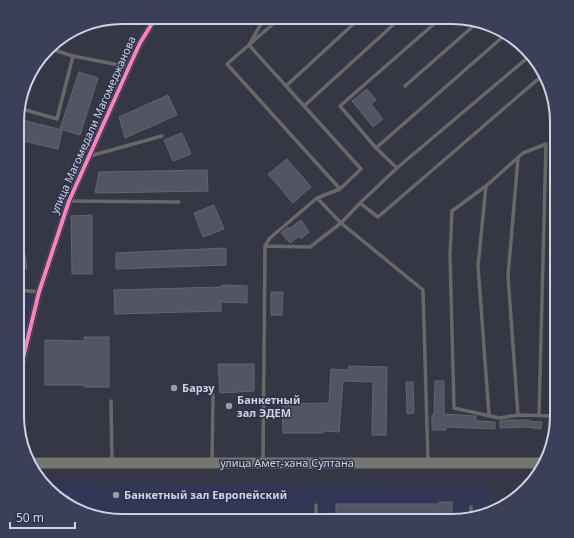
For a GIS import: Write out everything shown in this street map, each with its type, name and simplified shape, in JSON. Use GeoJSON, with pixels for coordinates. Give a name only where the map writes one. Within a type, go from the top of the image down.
{"type":"FeatureCollection","features":[{"type":"Feature","properties":{"kind":"main road","name":"улица Амет-хана Султана"},"geometry":{"type":"LineString","coordinates":[[36,463],[538,463]]}},
{"type":"Feature","properties":{"kind":"street","name":"улица Магомедали Магомеджановa"},"geometry":{"type":"LineString","coordinates":[[24,354],[39,292],[69,201],[140,43],[152,24]]}},
{"type":"Feature","properties":{"kind":"lane"},"geometry":{"type":"LineString","coordinates":[[249,45],[261,24]]}},
{"type":"Feature","properties":{"kind":"lane"},"geometry":{"type":"LineString","coordinates":[[273,24],[227,64],[340,189]]}},
{"type":"Feature","properties":{"kind":"lane"},"geometry":{"type":"LineString","coordinates":[[286,86],[353,24]]}},
{"type":"Feature","properties":{"kind":"lane"},"geometry":{"type":"LineString","coordinates":[[304,106],[393,25],[392,24]]}},
{"type":"Feature","properties":{"kind":"lane"},"geometry":{"type":"LineString","coordinates":[[397,168],[376,148],[340,106],[434,24]]}},
{"type":"Feature","properties":{"kind":"lane"},"geometry":{"type":"LineString","coordinates":[[405,86],[473,26]]}},
{"type":"Feature","properties":{"kind":"lane"},"geometry":{"type":"LineString","coordinates":[[376,148],[501,38]]}},
{"type":"Feature","properties":{"kind":"lane"},"geometry":{"type":"LineString","coordinates":[[249,45],[362,169],[340,189],[317,198],[270,238],[265,246],[263,463]]}},
{"type":"Feature","properties":{"kind":"lane"},"geometry":{"type":"LineString","coordinates":[[55,50],[73,56],[129,67]]}},
{"type":"Feature","properties":{"kind":"lane"},"geometry":{"type":"LineString","coordinates":[[25,110],[57,118],[73,56]]}},
{"type":"Feature","properties":{"kind":"lane"},"geometry":{"type":"LineString","coordinates":[[265,246],[310,247],[341,223],[397,168],[527,58]]}},
{"type":"Feature","properties":{"kind":"lane"},"geometry":{"type":"LineString","coordinates":[[360,203],[378,217],[539,78]]}},
{"type":"Feature","properties":{"kind":"lane"},"geometry":{"type":"LineString","coordinates":[[89,156],[162,136]]}},
{"type":"Feature","properties":{"kind":"lane"},"geometry":{"type":"LineString","coordinates":[[540,415],[546,144],[523,153],[486,186],[452,211],[450,255],[454,408],[500,418],[518,415],[550,416]]}},
{"type":"Feature","properties":{"kind":"lane"},"geometry":{"type":"LineString","coordinates":[[518,158],[508,276],[518,415]]}},
{"type":"Feature","properties":{"kind":"lane"},"geometry":{"type":"LineString","coordinates":[[486,186],[478,266],[490,415]]}},
{"type":"Feature","properties":{"kind":"lane"},"geometry":{"type":"LineString","coordinates":[[317,198],[341,223],[423,290],[428,463]]}},
{"type":"Feature","properties":{"kind":"lane"},"geometry":{"type":"LineString","coordinates":[[69,201],[179,202]]}},
{"type":"Feature","properties":{"kind":"lane"},"geometry":{"type":"LineString","coordinates":[[24,291],[39,292]]}},
{"type":"Feature","properties":{"kind":"lane"},"geometry":{"type":"LineString","coordinates":[[212,463],[213,395]]}},
{"type":"Feature","properties":{"kind":"lane"},"geometry":{"type":"LineString","coordinates":[[111,401],[112,463]]}},
{"type":"Feature","properties":{"kind":"lane"},"geometry":{"type":"LineString","coordinates":[[316,505],[316,514]]}},
{"type":"Feature","properties":{"kind":"lane"},"geometry":{"type":"LineString","coordinates":[[472,507],[472,512]]}},
{"type":"Feature","properties":{"kind":"shaded area"},"geometry":{"type":"Polygon","coordinates":[[[24,295],[41,295],[24,359],[24,295]]]}},
{"type":"Feature","properties":{"kind":"shaded area"},"geometry":{"type":"Polygon","coordinates":[[[49,482],[492,485],[492,506],[477,511],[458,514],[116,514],[90,509],[79,504],[62,494],[49,482]]]}},
{"type":"Feature","properties":{"kind":"building"},"geometry":{"type":"Polygon","coordinates":[[[79,72],[98,78],[80,135],[60,129],[79,72]]]}},
{"type":"Feature","properties":{"kind":"building"},"geometry":{"type":"Polygon","coordinates":[[[367,89],[376,100],[371,104],[383,119],[373,127],[352,101],[367,89]]]}},
{"type":"Feature","properties":{"kind":"building"},"geometry":{"type":"Polygon","coordinates":[[[168,95],[177,115],[125,138],[119,117],[168,95]]]}},
{"type":"Feature","properties":{"kind":"building"},"geometry":{"type":"Polygon","coordinates":[[[24,120],[62,130],[58,149],[24,141],[24,120]]]}},
{"type":"Feature","properties":{"kind":"building"},"geometry":{"type":"Polygon","coordinates":[[[182,133],[191,154],[173,161],[164,140],[182,133]]]}},
{"type":"Feature","properties":{"kind":"building"},"geometry":{"type":"Polygon","coordinates":[[[287,159],[311,187],[293,203],[268,174],[287,159]]]}},
{"type":"Feature","properties":{"kind":"building"},"geometry":{"type":"Polygon","coordinates":[[[207,170],[208,191],[95,193],[99,172],[207,170]]]}},
{"type":"Feature","properties":{"kind":"building"},"geometry":{"type":"Polygon","coordinates":[[[214,205],[224,229],[203,237],[194,213],[214,205]]]}},
{"type":"Feature","properties":{"kind":"building"},"geometry":{"type":"Polygon","coordinates":[[[92,215],[92,274],[72,274],[71,216],[92,215]]]}},
{"type":"Feature","properties":{"kind":"building"},"geometry":{"type":"Polygon","coordinates":[[[301,220],[309,232],[301,239],[299,236],[290,243],[281,233],[288,227],[289,229],[301,220]]]}},
{"type":"Feature","properties":{"kind":"building"},"geometry":{"type":"Polygon","coordinates":[[[226,248],[226,265],[116,269],[116,253],[226,248]]]}},
{"type":"Feature","properties":{"kind":"building"},"geometry":{"type":"Polygon","coordinates":[[[24,254],[25,254],[27,268],[24,269],[24,254]]]}},
{"type":"Feature","properties":{"kind":"building"},"geometry":{"type":"Polygon","coordinates":[[[222,285],[247,286],[247,303],[221,302],[221,311],[115,314],[114,290],[222,287],[222,285]]]}},
{"type":"Feature","properties":{"kind":"building"},"geometry":{"type":"Polygon","coordinates":[[[271,292],[283,292],[282,315],[271,315],[271,292]]]}},
{"type":"Feature","properties":{"kind":"building"},"geometry":{"type":"Polygon","coordinates":[[[84,337],[109,337],[109,387],[84,387],[84,385],[45,385],[45,340],[84,341],[84,337]]]}},
{"type":"Feature","properties":{"kind":"building"},"geometry":{"type":"Polygon","coordinates":[[[218,364],[254,364],[254,391],[220,393],[218,364]]]}},
{"type":"Feature","properties":{"kind":"building"},"geometry":{"type":"Polygon","coordinates":[[[349,366],[387,367],[386,435],[372,435],[373,382],[343,381],[339,432],[323,431],[323,433],[283,433],[282,404],[329,403],[331,369],[349,370],[349,366]]]}},
{"type":"Feature","properties":{"kind":"building"},"geometry":{"type":"Polygon","coordinates":[[[435,381],[444,381],[444,414],[476,416],[476,421],[495,422],[495,429],[446,427],[446,430],[432,430],[435,381]]]}},
{"type":"Feature","properties":{"kind":"building"},"geometry":{"type":"Polygon","coordinates":[[[406,382],[413,382],[414,413],[407,414],[406,382]]]}},
{"type":"Feature","properties":{"kind":"building"},"geometry":{"type":"Polygon","coordinates":[[[529,420],[542,422],[541,429],[526,427],[500,428],[500,421],[529,420]]]}},
{"type":"Feature","properties":{"kind":"building"},"geometry":{"type":"Polygon","coordinates":[[[439,502],[452,502],[452,514],[336,514],[336,504],[439,504],[439,502]]]}},
{"type":"Feature","properties":{"kind":"cycle path"},"geometry":{"type":"LineString","coordinates":[[24,354],[39,292],[69,201],[140,43],[152,24]]}},
{"type":"Feature","properties":{"kind":"place","name":"Барзу"},"geometry":{"type":"Point","coordinates":[174,388]}},
{"type":"Feature","properties":{"kind":"place","name":"Банкетный зал ЭДЕМ"},"geometry":{"type":"Point","coordinates":[229,406]}},
{"type":"Feature","properties":{"kind":"place","name":"Банкетный зал Европейский"},"geometry":{"type":"Point","coordinates":[116,495]}}]}
